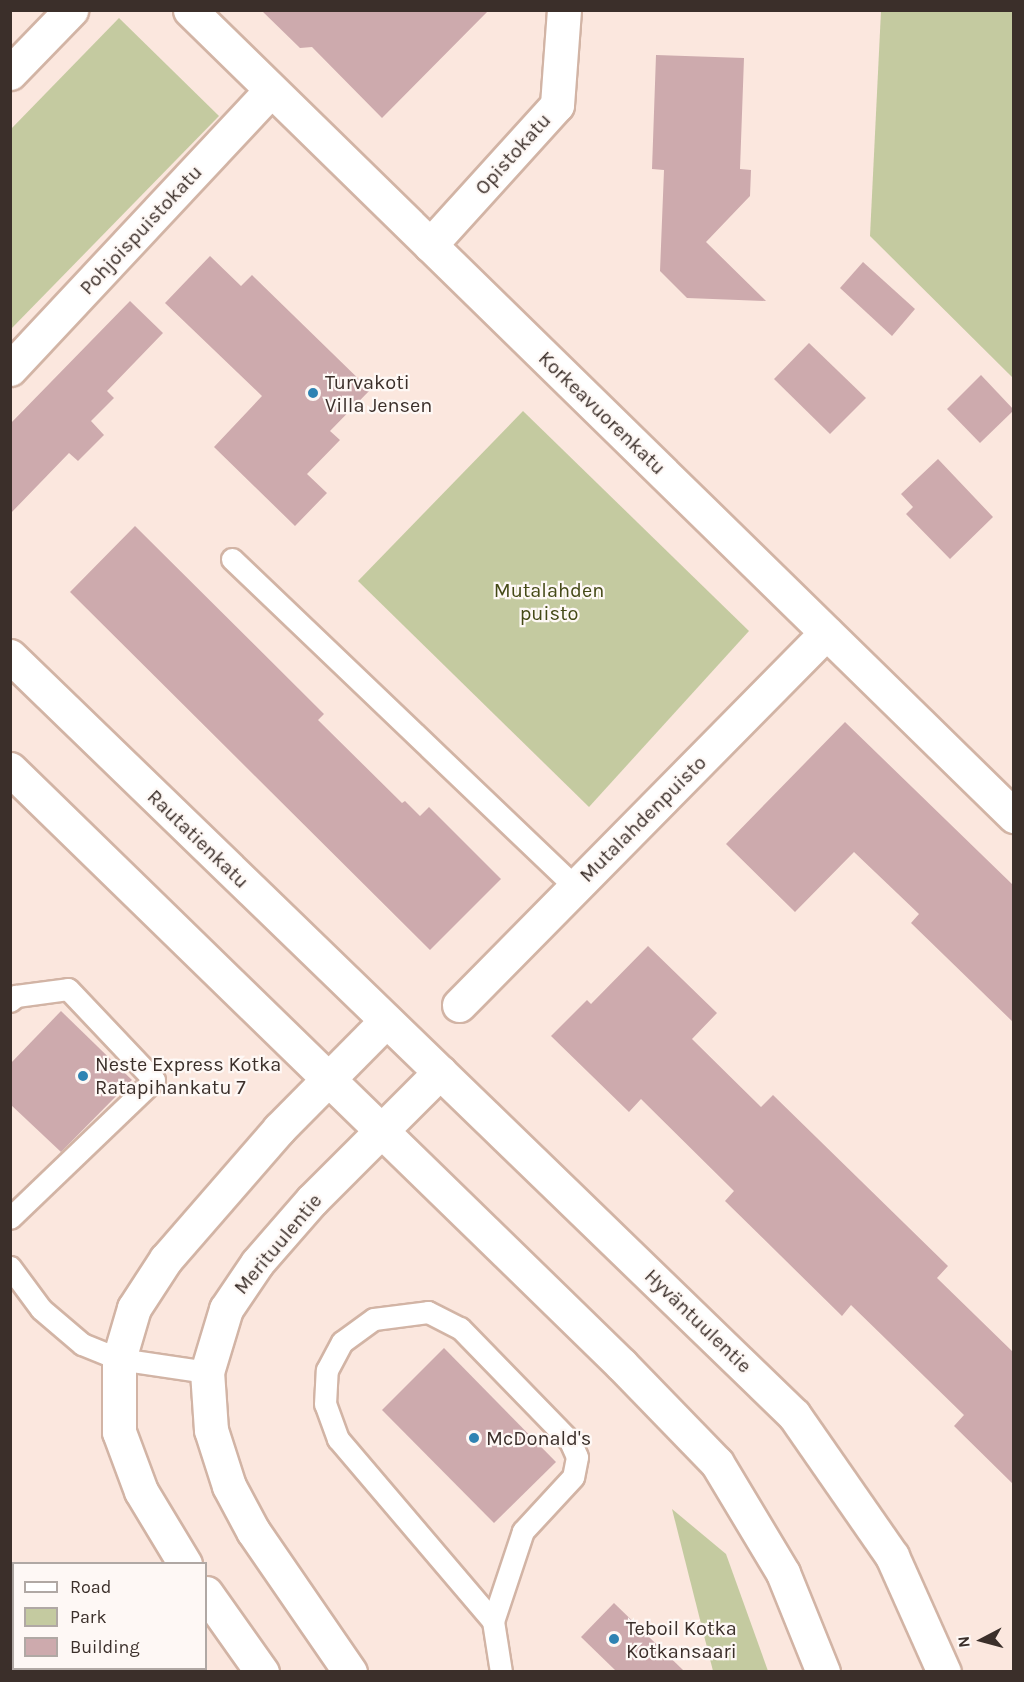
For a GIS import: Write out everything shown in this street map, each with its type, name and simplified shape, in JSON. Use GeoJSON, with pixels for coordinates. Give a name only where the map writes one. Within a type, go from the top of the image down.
{"type":"FeatureCollection","features":[{"type":"Feature","properties":{"kind":"main road"},"geometry":{"type":"LineString","coordinates":[[10,73],[71,10]]}},
{"type":"Feature","properties":{"kind":"main road","name":"Korkeavuorenkatu"},"geometry":{"type":"LineString","coordinates":[[190,10],[1014,816]]}},
{"type":"Feature","properties":{"kind":"main road","name":"Opistokatu"},"geometry":{"type":"LineString","coordinates":[[430,245],[557,105],[564,10]]}},
{"type":"Feature","properties":{"kind":"main road","name":"Pohjoispuistokatu"},"geometry":{"type":"LineString","coordinates":[[10,369],[271,90]]}},
{"type":"Feature","properties":{"kind":"main road","name":"Mutalahdenpuisto"},"geometry":{"type":"LineString","coordinates":[[459,1005],[826,633]]}},
{"type":"Feature","properties":{"kind":"main road","name":"Rautatienkatu"},"geometry":{"type":"LineString","coordinates":[[10,656],[386,1021]]}},
{"type":"Feature","properties":{"kind":"main road"},"geometry":{"type":"LineString","coordinates":[[10,769],[622,1365],[717,1463],[783,1572],[823,1671]]}},
{"type":"Feature","properties":{"kind":"main road"},"geometry":{"type":"LineString","coordinates":[[184,1562],[141,1491],[119,1432],[119,1359],[134,1308],[166,1258],[279,1129],[386,1021]]}},
{"type":"Feature","properties":{"kind":"main road","name":"Hyväntuulentie"},"geometry":{"type":"LineString","coordinates":[[386,1021],[794,1415],[892,1557],[944,1671]]}},
{"type":"Feature","properties":{"kind":"main road","name":"Merituulentie"},"geometry":{"type":"LineString","coordinates":[[350,1671],[253,1531],[229,1486],[211,1430],[207,1372],[226,1308],[257,1263],[440,1072]]}},
{"type":"Feature","properties":{"kind":"main road"},"geometry":{"type":"LineString","coordinates":[[207,1594],[262,1671]]}},
{"type":"Feature","properties":{"kind":"lane"},"geometry":{"type":"LineString","coordinates":[[232,559],[575,887]]}},
{"type":"Feature","properties":{"kind":"lane"},"geometry":{"type":"LineString","coordinates":[[10,1001],[16,996],[68,988],[154,1080],[10,1218]]}},
{"type":"Feature","properties":{"kind":"lane"},"geometry":{"type":"LineString","coordinates":[[10,1267],[42,1309],[82,1344],[119,1359],[207,1372]]}},
{"type":"Feature","properties":{"kind":"lane"},"geometry":{"type":"LineString","coordinates":[[493,1621],[338,1439],[325,1404],[327,1370],[342,1342],[374,1319],[428,1312],[460,1328],[570,1441],[577,1457],[573,1477],[523,1530],[493,1621],[501,1671]]}},
{"type":"Feature","properties":{"kind":"green space"},"geometry":{"type":"Polygon","coordinates":[[[881,11],[1013,11],[1013,378],[870,236],[881,11]]]}},
{"type":"Feature","properties":{"kind":"green space"},"geometry":{"type":"Polygon","coordinates":[[[119,18],[219,116],[11,329],[11,129],[119,18]]]}},
{"type":"Feature","properties":{"kind":"green space","name":"Mutalahden puisto"},"geometry":{"type":"Polygon","coordinates":[[[523,411],[749,631],[589,807],[358,581],[523,411]]]}},
{"type":"Feature","properties":{"kind":"green space"},"geometry":{"type":"Polygon","coordinates":[[[672,1509],[726,1554],[768,1671],[713,1671],[672,1509]]]}},
{"type":"Feature","properties":{"kind":"building"},"geometry":{"type":"Polygon","coordinates":[[[261,10],[489,10],[382,118],[312,47],[300,48],[261,10]]]}},
{"type":"Feature","properties":{"kind":"building"},"geometry":{"type":"Polygon","coordinates":[[[656,55],[744,58],[740,169],[751,170],[750,196],[706,242],[766,301],[687,298],[660,271],[664,170],[652,169],[656,55]]]}},
{"type":"Feature","properties":{"kind":"building","name":"Turvakoti Villa Jensen"},"geometry":{"type":"Polygon","coordinates":[[[210,256],[241,286],[252,275],[370,390],[330,431],[340,440],[307,474],[327,493],[295,526],[214,447],[262,396],[165,303],[210,256]]]}},
{"type":"Feature","properties":{"kind":"building"},"geometry":{"type":"Polygon","coordinates":[[[863,262],[915,309],[892,336],[840,288],[863,262]]]}},
{"type":"Feature","properties":{"kind":"building"},"geometry":{"type":"Polygon","coordinates":[[[130,301],[163,333],[107,391],[114,398],[91,421],[104,435],[78,461],[69,453],[10,514],[10,424],[130,301]]]}},
{"type":"Feature","properties":{"kind":"building"},"geometry":{"type":"Polygon","coordinates":[[[809,343],[866,398],[830,434],[774,379],[809,343]]]}},
{"type":"Feature","properties":{"kind":"building"},"geometry":{"type":"Polygon","coordinates":[[[981,375],[1014,410],[980,443],[947,409],[981,375]]]}},
{"type":"Feature","properties":{"kind":"building"},"geometry":{"type":"Polygon","coordinates":[[[938,459],[993,517],[950,559],[906,514],[913,507],[901,494],[938,459]]]}},
{"type":"Feature","properties":{"kind":"building"},"geometry":{"type":"Polygon","coordinates":[[[135,526],[324,714],[318,720],[402,803],[405,801],[420,816],[429,807],[501,879],[430,950],[70,592],[135,526]]]}},
{"type":"Feature","properties":{"kind":"building"},"geometry":{"type":"Polygon","coordinates":[[[845,722],[1014,886],[1014,1023],[911,923],[919,914],[854,852],[795,912],[726,844],[845,722]]]}},
{"type":"Feature","properties":{"kind":"building"},"geometry":{"type":"Polygon","coordinates":[[[648,946],[717,1013],[692,1039],[761,1107],[773,1095],[948,1266],[937,1278],[1014,1353],[1014,1485],[954,1426],[964,1415],[851,1305],[842,1316],[725,1201],[734,1191],[641,1099],[629,1112],[551,1036],[587,1000],[591,1004],[648,946]]]}},
{"type":"Feature","properties":{"kind":"building"},"geometry":{"type":"Polygon","coordinates":[[[61,1011],[132,1080],[61,1152],[10,1104],[10,1064],[61,1011]]]}},
{"type":"Feature","properties":{"kind":"building"},"geometry":{"type":"Polygon","coordinates":[[[444,1348],[556,1462],[494,1523],[382,1410],[444,1348]]]}},
{"type":"Feature","properties":{"kind":"building"},"geometry":{"type":"Polygon","coordinates":[[[614,1603],[684,1671],[616,1671],[581,1637],[614,1603]]]}},
{"type":"Feature","properties":{"kind":"place","name":"Turvakoti Villa Jensen"},"geometry":{"type":"Point","coordinates":[313,393]}},
{"type":"Feature","properties":{"kind":"place","name":"Neste Express Kotka Ratapihankatu 7"},"geometry":{"type":"Point","coordinates":[83,1076]}},
{"type":"Feature","properties":{"kind":"place","name":"McDonald's"},"geometry":{"type":"Point","coordinates":[474,1438]}},
{"type":"Feature","properties":{"kind":"place","name":"Teboil Kotka Kotkansaari"},"geometry":{"type":"Point","coordinates":[614,1639]}}]}
